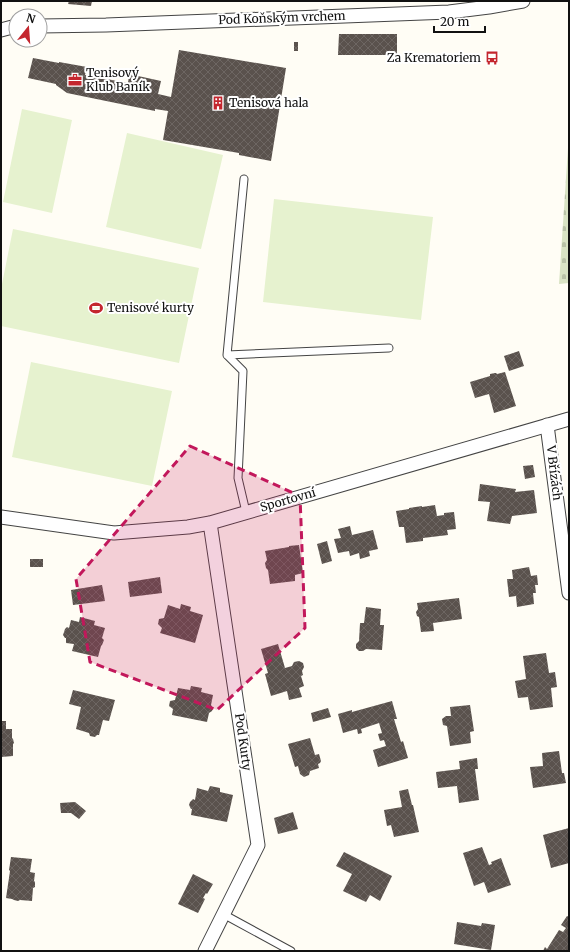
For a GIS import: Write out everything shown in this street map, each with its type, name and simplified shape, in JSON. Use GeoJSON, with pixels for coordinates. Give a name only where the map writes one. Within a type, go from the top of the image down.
{"type":"FeatureCollection","features":[{"type":"Feature","properties":{"kind":"street","name":"Pod Koňským vrchem"},"geometry":{"type":"LineString","coordinates":[[48,26],[449,12],[523,1]]}},
{"type":"Feature","properties":{"kind":"street","name":"Sportovní"},"geometry":{"type":"LineString","coordinates":[[1,517],[114,533],[188,527],[210,523],[569,419]]}},
{"type":"Feature","properties":{"kind":"street","name":"V Břízách"},"geometry":{"type":"LineString","coordinates":[[548,425],[569,593]]}},
{"type":"Feature","properties":{"kind":"street","name":"Pod Kurty"},"geometry":{"type":"LineString","coordinates":[[205,951],[258,845],[210,523]]}},
{"type":"Feature","properties":{"kind":"lane"},"geometry":{"type":"LineString","coordinates":[[227,356],[244,179]]}},
{"type":"Feature","properties":{"kind":"lane"},"geometry":{"type":"LineString","coordinates":[[227,356],[389,348]]}},
{"type":"Feature","properties":{"kind":"lane"},"geometry":{"type":"LineString","coordinates":[[227,356],[243,371],[238,478],[246,512]]}},
{"type":"Feature","properties":{"kind":"lane"},"geometry":{"type":"LineString","coordinates":[[224,914],[291,951]]}},
{"type":"Feature","properties":{"kind":"highlighted area"},"geometry":{"type":"Polygon","coordinates":[[[190,446],[300,496],[305,628],[217,710],[90,662],[76,579],[190,446]]]}},
{"type":"Feature","properties":{"kind":"green space"},"geometry":{"type":"Polygon","coordinates":[[[22,109],[72,120],[52,213],[3,202],[22,109]]]}},
{"type":"Feature","properties":{"kind":"green space"},"geometry":{"type":"Polygon","coordinates":[[[127,133],[223,155],[201,249],[106,227],[127,133]]]}},
{"type":"Feature","properties":{"kind":"green space"},"geometry":{"type":"Polygon","coordinates":[[[569,133],[569,283],[559,284],[569,133]]]}},
{"type":"Feature","properties":{"kind":"green space"},"geometry":{"type":"Polygon","coordinates":[[[274,199],[433,217],[421,320],[263,302],[274,199]]]}},
{"type":"Feature","properties":{"kind":"green space","name":"Tenisové kurty"},"geometry":{"type":"Polygon","coordinates":[[[13,229],[199,268],[179,363],[1,326],[1,289],[13,229]]]}},
{"type":"Feature","properties":{"kind":"green space"},"geometry":{"type":"Polygon","coordinates":[[[31,362],[172,391],[152,486],[12,457],[31,362]]]}},
{"type":"Feature","properties":{"kind":"building"},"geometry":{"type":"Polygon","coordinates":[[[69,1],[92,1],[91,6],[68,4],[69,1]]]}},
{"type":"Feature","properties":{"kind":"building"},"geometry":{"type":"Polygon","coordinates":[[[339,34],[397,34],[397,55],[338,55],[339,34]]]}},
{"type":"Feature","properties":{"kind":"building"},"geometry":{"type":"Polygon","coordinates":[[[294,42],[298,42],[298,51],[294,51],[294,42]]]}},
{"type":"Feature","properties":{"kind":"building","name":"Tenisová hala"},"geometry":{"type":"Polygon","coordinates":[[[179,50],[286,68],[271,161],[239,155],[239,153],[163,140],[168,111],[155,109],[155,111],[67,93],[56,84],[28,78],[33,58],[87,67],[85,75],[128,83],[129,74],[161,81],[158,94],[171,97],[179,50]]]}},
{"type":"Feature","properties":{"kind":"building"},"geometry":{"type":"Polygon","coordinates":[[[519,351],[524,366],[509,371],[504,356],[519,351]]]}},
{"type":"Feature","properties":{"kind":"building"},"geometry":{"type":"Polygon","coordinates":[[[505,372],[516,406],[494,413],[489,394],[475,398],[470,382],[490,376],[490,374],[505,372]]]}},
{"type":"Feature","properties":{"kind":"building"},"geometry":{"type":"Polygon","coordinates":[[[533,465],[535,477],[525,479],[523,466],[533,465]]]}},
{"type":"Feature","properties":{"kind":"building"},"geometry":{"type":"Polygon","coordinates":[[[480,484],[516,489],[515,492],[534,490],[537,513],[512,516],[510,524],[487,521],[490,502],[478,501],[480,484]]]}},
{"type":"Feature","properties":{"kind":"building"},"geometry":{"type":"Polygon","coordinates":[[[435,505],[437,516],[444,515],[444,513],[454,512],[456,529],[447,530],[448,535],[423,538],[423,541],[406,543],[404,527],[399,527],[396,511],[435,505]]]}},
{"type":"Feature","properties":{"kind":"building"},"geometry":{"type":"Polygon","coordinates":[[[350,526],[352,535],[373,530],[378,549],[369,551],[370,556],[360,559],[359,553],[350,556],[349,551],[338,553],[334,539],[341,538],[338,529],[350,526]]]}},
{"type":"Feature","properties":{"kind":"building"},"geometry":{"type":"Polygon","coordinates":[[[327,541],[332,561],[322,564],[317,544],[327,541]]]}},
{"type":"Feature","properties":{"kind":"building"},"geometry":{"type":"Polygon","coordinates":[[[299,545],[303,573],[295,575],[295,581],[270,584],[268,570],[265,563],[267,560],[265,551],[299,545]]]}},
{"type":"Feature","properties":{"kind":"building"},"geometry":{"type":"Polygon","coordinates":[[[30,559],[43,559],[43,567],[30,567],[30,559]]]}},
{"type":"Feature","properties":{"kind":"building"},"geometry":{"type":"Polygon","coordinates":[[[529,567],[531,576],[537,575],[538,585],[535,585],[536,593],[533,593],[534,604],[517,607],[516,596],[509,597],[507,579],[513,579],[512,570],[529,567]]]}},
{"type":"Feature","properties":{"kind":"building"},"geometry":{"type":"Polygon","coordinates":[[[160,577],[162,593],[130,597],[128,582],[160,577]]]}},
{"type":"Feature","properties":{"kind":"building"},"geometry":{"type":"Polygon","coordinates":[[[102,585],[105,601],[73,605],[71,590],[102,585]]]}},
{"type":"Feature","properties":{"kind":"building"},"geometry":{"type":"Polygon","coordinates":[[[459,598],[462,619],[433,623],[434,631],[421,632],[419,617],[417,616],[416,612],[418,609],[417,603],[459,598]]]}},
{"type":"Feature","properties":{"kind":"building"},"geometry":{"type":"Polygon","coordinates":[[[181,604],[191,607],[190,611],[203,615],[195,643],[160,633],[162,628],[158,624],[159,619],[164,618],[168,605],[180,609],[181,604]]]}},
{"type":"Feature","properties":{"kind":"building"},"geometry":{"type":"Polygon","coordinates":[[[366,607],[381,609],[380,625],[384,625],[382,650],[366,649],[359,651],[356,648],[356,644],[359,641],[360,623],[364,623],[366,607]]]}},
{"type":"Feature","properties":{"kind":"building"},"geometry":{"type":"Polygon","coordinates":[[[80,617],[95,621],[94,625],[105,628],[102,638],[104,640],[98,657],[72,651],[74,644],[66,643],[66,638],[63,635],[65,629],[67,627],[69,628],[71,620],[79,622],[80,617]]]}},
{"type":"Feature","properties":{"kind":"building"},"geometry":{"type":"Polygon","coordinates":[[[278,644],[285,668],[292,666],[294,662],[299,661],[303,663],[303,675],[301,676],[304,686],[299,688],[302,697],[289,700],[287,691],[271,696],[265,674],[268,673],[261,649],[278,644]]]}},
{"type":"Feature","properties":{"kind":"building"},"geometry":{"type":"Polygon","coordinates":[[[546,653],[549,673],[555,672],[557,687],[551,688],[553,707],[530,710],[528,697],[518,698],[515,681],[526,679],[523,656],[546,653]]]}},
{"type":"Feature","properties":{"kind":"building"},"geometry":{"type":"Polygon","coordinates":[[[191,686],[202,688],[201,692],[213,695],[211,705],[213,708],[209,713],[207,722],[172,715],[173,709],[169,706],[170,701],[175,700],[178,688],[190,690],[191,686]]]}},
{"type":"Feature","properties":{"kind":"building"},"geometry":{"type":"Polygon","coordinates":[[[73,690],[115,700],[109,721],[103,720],[99,735],[95,737],[90,736],[89,733],[76,729],[81,707],[69,704],[73,690]]]}},
{"type":"Feature","properties":{"kind":"building"},"geometry":{"type":"Polygon","coordinates":[[[392,701],[397,719],[394,719],[408,758],[378,767],[373,750],[386,746],[384,740],[380,741],[378,734],[382,733],[379,723],[361,729],[362,733],[358,734],[357,729],[343,733],[338,714],[352,710],[352,712],[392,701]]]}},
{"type":"Feature","properties":{"kind":"building"},"geometry":{"type":"Polygon","coordinates":[[[470,705],[474,731],[470,732],[471,743],[450,746],[447,726],[443,725],[442,719],[446,716],[451,716],[450,707],[470,705]]]}},
{"type":"Feature","properties":{"kind":"building"},"geometry":{"type":"Polygon","coordinates":[[[328,708],[331,717],[313,722],[311,713],[328,708]]]}},
{"type":"Feature","properties":{"kind":"building"},"geometry":{"type":"Polygon","coordinates":[[[1,721],[6,721],[6,729],[12,729],[12,738],[14,743],[13,756],[1,757],[1,721]]]}},
{"type":"Feature","properties":{"kind":"building"},"geometry":{"type":"Polygon","coordinates":[[[310,738],[315,755],[319,754],[321,761],[318,764],[319,768],[310,771],[309,775],[304,777],[300,774],[298,766],[295,767],[288,744],[310,738]]]}},
{"type":"Feature","properties":{"kind":"building"},"geometry":{"type":"Polygon","coordinates":[[[559,751],[562,773],[564,773],[566,783],[533,788],[530,767],[543,766],[542,753],[559,751]]]}},
{"type":"Feature","properties":{"kind":"building"},"geometry":{"type":"Polygon","coordinates":[[[477,758],[478,769],[475,769],[479,800],[459,803],[457,786],[438,788],[436,772],[460,769],[459,761],[477,758]]]}},
{"type":"Feature","properties":{"kind":"building"},"geometry":{"type":"Polygon","coordinates":[[[210,786],[220,788],[220,792],[233,795],[227,822],[191,815],[192,809],[189,805],[193,799],[195,800],[197,788],[208,791],[210,786]]]}},
{"type":"Feature","properties":{"kind":"building"},"geometry":{"type":"Polygon","coordinates":[[[408,789],[419,832],[394,837],[391,825],[387,826],[384,810],[402,807],[399,791],[408,789]]]}},
{"type":"Feature","properties":{"kind":"building"},"geometry":{"type":"Polygon","coordinates":[[[75,802],[86,811],[79,819],[71,813],[61,813],[60,803],[75,802]]]}},
{"type":"Feature","properties":{"kind":"building"},"geometry":{"type":"Polygon","coordinates":[[[293,812],[298,829],[278,834],[274,818],[293,812]]]}},
{"type":"Feature","properties":{"kind":"building"},"geometry":{"type":"Polygon","coordinates":[[[569,828],[569,863],[551,868],[543,835],[569,828]]]}},
{"type":"Feature","properties":{"kind":"building"},"geometry":{"type":"Polygon","coordinates":[[[482,847],[489,865],[492,864],[491,862],[501,858],[511,885],[488,893],[484,882],[474,886],[463,853],[482,847]]]}},
{"type":"Feature","properties":{"kind":"building"},"geometry":{"type":"Polygon","coordinates":[[[344,852],[392,876],[380,901],[370,895],[366,902],[343,891],[352,874],[336,866],[344,852]]]}},
{"type":"Feature","properties":{"kind":"building"},"geometry":{"type":"Polygon","coordinates":[[[11,857],[32,859],[30,872],[35,873],[35,887],[33,888],[32,901],[18,901],[6,898],[11,857]]]}},
{"type":"Feature","properties":{"kind":"building"},"geometry":{"type":"Polygon","coordinates":[[[193,874],[213,884],[203,898],[205,899],[198,913],[178,904],[193,874]]]}},
{"type":"Feature","properties":{"kind":"building"},"geometry":{"type":"Polygon","coordinates":[[[567,916],[569,917],[569,951],[543,951],[545,947],[547,949],[559,930],[563,932],[566,928],[561,925],[567,916]]]}},
{"type":"Feature","properties":{"kind":"building"},"geometry":{"type":"Polygon","coordinates":[[[457,922],[481,926],[482,923],[495,925],[491,950],[454,944],[457,922]]]}},
{"type":"Feature","properties":{"kind":"place","name":"Za Krematoriem"},"geometry":{"type":"Point","coordinates":[492,58]}},
{"type":"Feature","properties":{"kind":"place","name":"Tenisový Klub Baník"},"geometry":{"type":"Point","coordinates":[75,80]}},
{"type":"Feature","properties":{"kind":"place","name":"Tenisová hala"},"geometry":{"type":"Point","coordinates":[218,103]}},
{"type":"Feature","properties":{"kind":"place","name":"Tenisové kurty"},"geometry":{"type":"Point","coordinates":[96,308]}}]}
